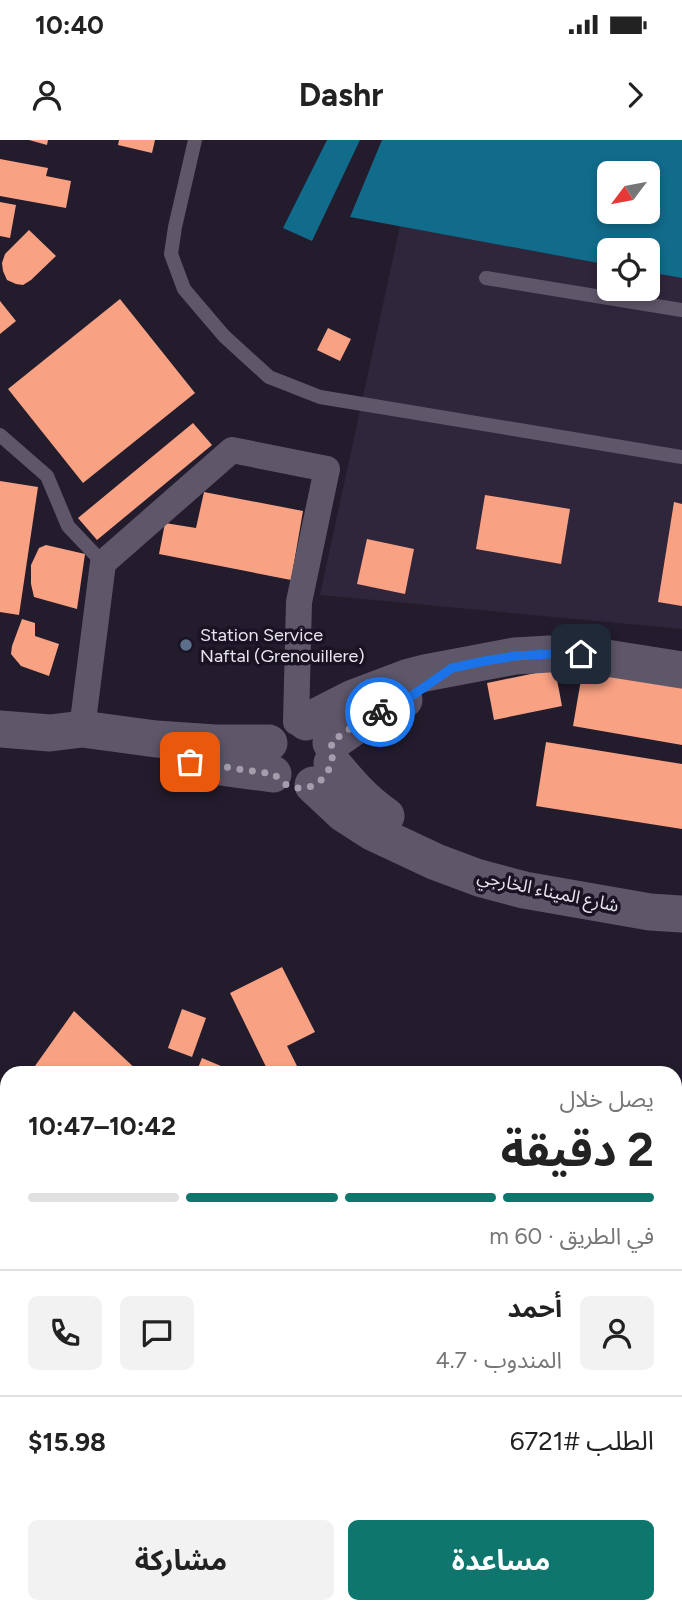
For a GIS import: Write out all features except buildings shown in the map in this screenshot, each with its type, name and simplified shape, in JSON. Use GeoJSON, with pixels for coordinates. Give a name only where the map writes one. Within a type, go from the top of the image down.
{"type":"FeatureCollection","features":[{"type":"Feature","properties":{"kind":"street"},"geometry":{"type":"LineString","coordinates":[[303,750],[299,603],[327,469],[232,450],[103,563],[65,741],[80,745],[303,750],[406,678],[425,673],[495,659],[550,654],[581,654],[682,670]]}},
{"type":"Feature","properties":{"kind":"street"},"geometry":{"type":"LineString","coordinates":[[0,729],[66,731]]}},
{"type":"Feature","properties":{"kind":"street","name":"شارع الميناء الخارجي"},"geometry":{"type":"LineString","coordinates":[[303,750],[369,805],[414,831],[447,845],[529,872],[682,899]]}},
{"type":"Feature","properties":{"kind":"street","name":"شارع الميناء الخارجي"},"geometry":{"type":"LineString","coordinates":[[303,750],[344,814],[372,832],[426,858],[479,878],[524,890],[650,912],[682,914]]}},
{"type":"Feature","properties":{"kind":"lane"},"geometry":{"type":"LineString","coordinates":[[195,140],[171,254],[184,289],[224,336],[269,377],[320,397],[682,457]]}},
{"type":"Feature","properties":{"kind":"lane"},"geometry":{"type":"LineString","coordinates":[[486,278],[682,310]]}},
{"type":"Feature","properties":{"kind":"lane"},"geometry":{"type":"LineString","coordinates":[[0,435],[47,476],[68,526],[103,563]]}},
{"type":"Feature","properties":{"kind":"shaded area"},"geometry":{"type":"Polygon","coordinates":[[[400,226],[597,263],[597,301],[660,301],[660,274],[682,278],[682,629],[320,595],[400,226]]]}},
{"type":"Feature","properties":{"kind":"water"},"geometry":{"type":"Polygon","coordinates":[[[327,140],[360,140],[312,241],[283,228],[327,140]]]}},
{"type":"Feature","properties":{"kind":"water"},"geometry":{"type":"Polygon","coordinates":[[[382,140],[682,140],[682,278],[660,274],[660,238],[597,238],[597,263],[350,217],[382,140]]]}},
{"type":"Feature","properties":{"kind":"way so far"},"geometry":{"type":"LineString","coordinates":[[190,762],[274,774],[281,782],[302,788],[313,785],[328,772],[333,756],[331,743],[346,731],[380,712]]}},
{"type":"Feature","properties":{"kind":"place","name":"Station Service Naftal (Grenouillere)"},"geometry":{"type":"Point","coordinates":[186,645]}},
{"type":"Feature","properties":{"kind":"route"},"geometry":{"type":"LineString","coordinates":[[380,712],[430,685],[452,668],[515,656],[581,654]]}}]}
